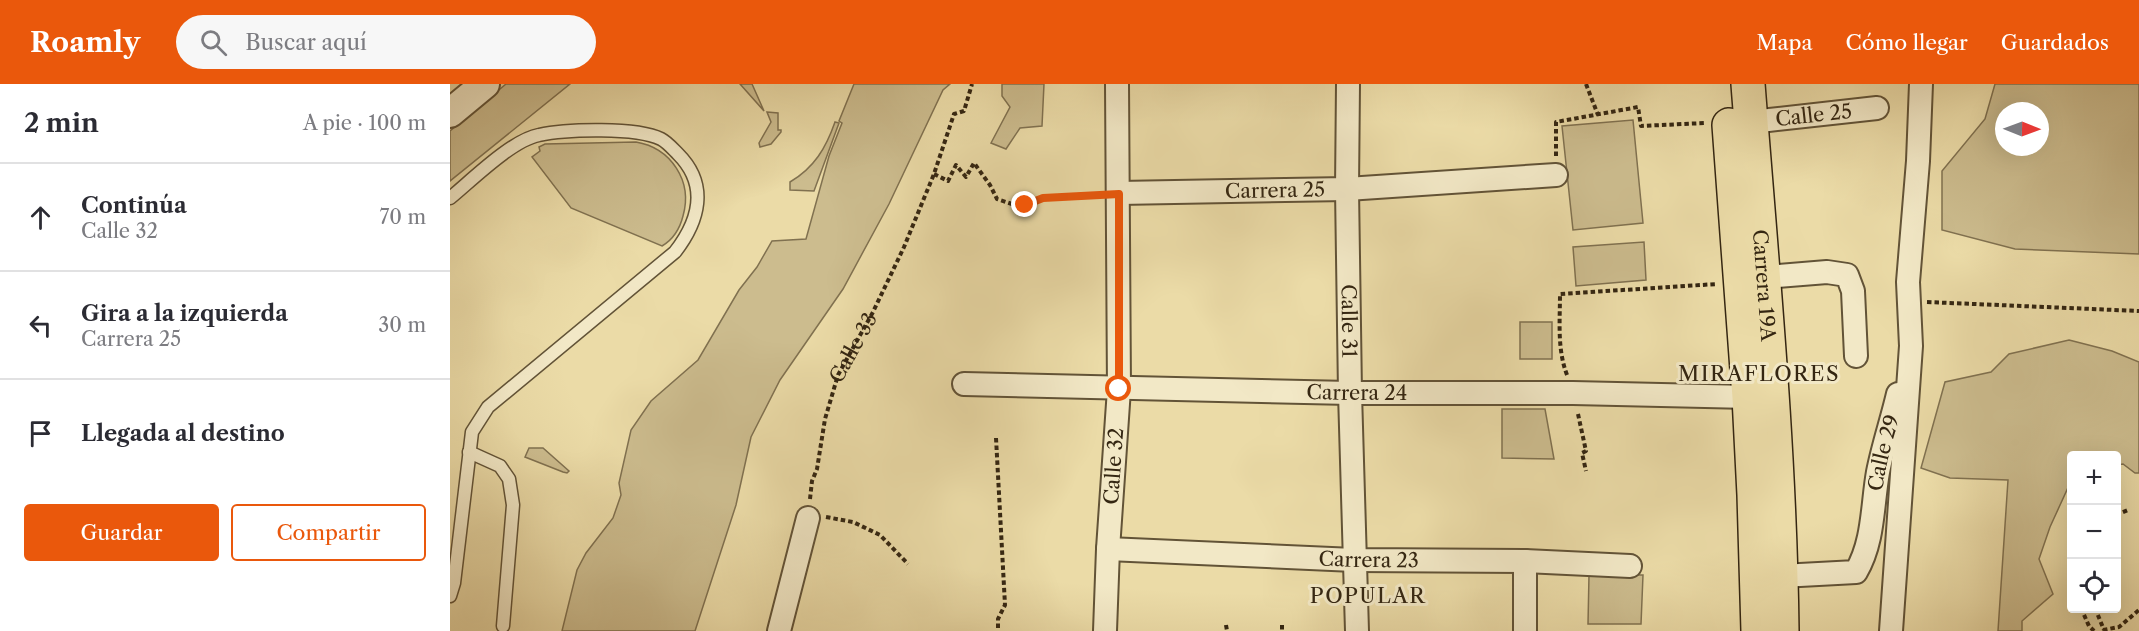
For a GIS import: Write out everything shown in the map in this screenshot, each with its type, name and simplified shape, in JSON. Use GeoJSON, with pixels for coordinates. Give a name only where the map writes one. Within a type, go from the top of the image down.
{"type":"FeatureCollection","features":[{"type":"Feature","properties":{"kind":"main road","name":"Carrera 19A"},"geometry":{"type":"LineString","coordinates":[[1726,84],[1740,123],[1781,576],[1782,631]]}},
{"type":"Feature","properties":{"kind":"main road","name":"Carrera 19A"},"geometry":{"type":"LineString","coordinates":[[1740,123],[1749,84]]}},
{"type":"Feature","properties":{"kind":"main road","name":"Carrera 19A"},"geometry":{"type":"LineString","coordinates":[[1753,278],[1749,398],[1758,631]]}},
{"type":"Feature","properties":{"kind":"street"},"geometry":{"type":"LineString","coordinates":[[450,113],[485,84]]}},
{"type":"Feature","properties":{"kind":"street","name":"Calle 32"},"geometry":{"type":"LineString","coordinates":[[1105,631],[1119,389],[1117,84]]}},
{"type":"Feature","properties":{"kind":"street","name":"Calle 31"},"geometry":{"type":"LineString","coordinates":[[1348,84],[1350,393],[1357,631]]}},
{"type":"Feature","properties":{"kind":"street"},"geometry":{"type":"LineString","coordinates":[[1891,631],[1911,346],[1908,282],[1918,160],[1921,84]]}},
{"type":"Feature","properties":{"kind":"street","name":"Calle 25"},"geometry":{"type":"LineString","coordinates":[[1740,123],[1877,108]]}},
{"type":"Feature","properties":{"kind":"street","name":"Carrera 25"},"geometry":{"type":"LineString","coordinates":[[1119,194],[1347,189],[1556,175]]}},
{"type":"Feature","properties":{"kind":"street"},"geometry":{"type":"LineString","coordinates":[[1753,278],[1827,272],[1847,275],[1853,291],[1856,356]]}},
{"type":"Feature","properties":{"kind":"street","name":"Calle 29"},"geometry":{"type":"LineString","coordinates":[[1781,576],[1856,572],[1863,560],[1870,539],[1878,470],[1911,346]]}},
{"type":"Feature","properties":{"kind":"street","name":"Carrera 24"},"geometry":{"type":"LineString","coordinates":[[964,384],[1119,389],[1350,393],[1574,393],[1749,398]]}},
{"type":"Feature","properties":{"kind":"street"},"geometry":{"type":"LineString","coordinates":[[779,631],[808,518]]}},
{"type":"Feature","properties":{"kind":"street","name":"Carrera 23"},"geometry":{"type":"LineString","coordinates":[[1108,549],[1354,561],[1525,561],[1630,566]]}},
{"type":"Feature","properties":{"kind":"street"},"geometry":{"type":"LineString","coordinates":[[1525,561],[1526,631]]}},
{"type":"Feature","properties":{"kind":"lane"},"geometry":{"type":"LineString","coordinates":[[450,198],[516,145],[537,135],[571,132],[630,131],[662,139],[686,162],[697,192],[697,213],[687,236],[675,252],[488,407],[472,432],[454,583],[450,596]]}},
{"type":"Feature","properties":{"kind":"lane"},"geometry":{"type":"LineString","coordinates":[[469,452],[500,466],[509,479],[513,505],[503,626]]}},
{"type":"Feature","properties":{"kind":"path","name":"Calle 33"},"geometry":{"type":"LineString","coordinates":[[808,518],[825,419],[838,375],[878,303],[904,247],[934,174],[954,114],[964,111],[972,84]]}},
{"type":"Feature","properties":{"kind":"path"},"geometry":{"type":"LineString","coordinates":[[1586,84],[1598,116]]}},
{"type":"Feature","properties":{"kind":"path"},"geometry":{"type":"LineString","coordinates":[[1556,175],[1556,122],[1638,107],[1641,126],[1740,123]]}},
{"type":"Feature","properties":{"kind":"path"},"geometry":{"type":"LineString","coordinates":[[934,174],[948,181],[956,165],[966,177],[974,163],[997,199],[1012,204],[1025,205],[1043,198],[1119,194]]}},
{"type":"Feature","properties":{"kind":"path"},"geometry":{"type":"LineString","coordinates":[[1586,471],[1582,453],[1586,451],[1574,393],[1562,363],[1560,294],[1718,284],[1753,278]]}},
{"type":"Feature","properties":{"kind":"path"},"geometry":{"type":"LineString","coordinates":[[1909,301],[2139,311]]}},
{"type":"Feature","properties":{"kind":"path"},"geometry":{"type":"LineString","coordinates":[[996,438],[1005,604],[998,619],[998,631]]}},
{"type":"Feature","properties":{"kind":"path"},"geometry":{"type":"LineString","coordinates":[[2121,513],[2128,510]]}},
{"type":"Feature","properties":{"kind":"path"},"geometry":{"type":"LineString","coordinates":[[808,518],[817,516],[843,519],[860,525],[880,535],[908,564]]}},
{"type":"Feature","properties":{"kind":"path"},"geometry":{"type":"LineString","coordinates":[[2097,613],[2104,631],[2119,627],[2139,609]]}},
{"type":"Feature","properties":{"kind":"path"},"geometry":{"type":"LineString","coordinates":[[2083,613],[2094,631]]}},
{"type":"Feature","properties":{"kind":"path"},"geometry":{"type":"LineString","coordinates":[[1226,625],[1227,631]]}},
{"type":"Feature","properties":{"kind":"path"},"geometry":{"type":"LineString","coordinates":[[1282,625],[1282,631]]}},
{"type":"Feature","properties":{"kind":"shaded area"},"geometry":{"type":"Polygon","coordinates":[[[506,84],[570,84],[450,181],[450,131],[506,84]]]}},
{"type":"Feature","properties":{"kind":"shaded area"},"geometry":{"type":"Polygon","coordinates":[[[740,84],[752,84],[764,111],[740,84]]]}},
{"type":"Feature","properties":{"kind":"shaded area"},"geometry":{"type":"Polygon","coordinates":[[[854,84],[950,84],[943,90],[889,204],[843,289],[780,380],[751,437],[736,505],[695,631],[562,631],[577,570],[586,553],[613,518],[621,495],[619,483],[631,430],[651,401],[698,360],[739,290],[757,267],[772,241],[806,239],[829,156],[842,123],[839,121],[854,84]]]}},
{"type":"Feature","properties":{"kind":"shaded area"},"geometry":{"type":"Polygon","coordinates":[[[1002,84],[1044,84],[1042,126],[1020,128],[1006,149],[991,143],[1010,107],[1002,96],[1002,84]]]}},
{"type":"Feature","properties":{"kind":"shaded area"},"geometry":{"type":"Polygon","coordinates":[[[1995,84],[2139,84],[2139,254],[2015,249],[1942,230],[1942,171],[1985,119],[1995,84]]]}},
{"type":"Feature","properties":{"kind":"shaded area"},"geometry":{"type":"Polygon","coordinates":[[[767,112],[778,113],[778,130],[781,132],[771,144],[760,147],[759,143],[771,122],[767,112]]]}},
{"type":"Feature","properties":{"kind":"shaded area"},"geometry":{"type":"Polygon","coordinates":[[[1633,120],[1643,223],[1573,230],[1562,126],[1633,120]]]}},
{"type":"Feature","properties":{"kind":"shaded area"},"geometry":{"type":"Polygon","coordinates":[[[835,122],[839,123],[814,191],[790,190],[790,182],[806,170],[818,156],[835,122]]]}},
{"type":"Feature","properties":{"kind":"shaded area"},"geometry":{"type":"Polygon","coordinates":[[[636,142],[660,151],[669,159],[682,179],[685,191],[680,225],[673,237],[662,246],[571,208],[532,157],[540,151],[539,147],[545,144],[636,142]]]}},
{"type":"Feature","properties":{"kind":"shaded area"},"geometry":{"type":"Polygon","coordinates":[[[1644,242],[1646,280],[1576,286],[1573,247],[1644,242]]]}},
{"type":"Feature","properties":{"kind":"shaded area"},"geometry":{"type":"Polygon","coordinates":[[[1520,322],[1552,322],[1552,359],[1520,359],[1520,322]]]}},
{"type":"Feature","properties":{"kind":"shaded area"},"geometry":{"type":"Polygon","coordinates":[[[2069,340],[2112,351],[2139,362],[2139,473],[2121,464],[2121,451],[2067,451],[2067,490],[2039,559],[2053,594],[2022,621],[2022,631],[1998,631],[2008,480],[1950,478],[1921,468],[1945,382],[1991,372],[2009,354],[2069,340]]]}},
{"type":"Feature","properties":{"kind":"shaded area"},"geometry":{"type":"Polygon","coordinates":[[[1502,409],[1545,409],[1554,459],[1502,458],[1502,409]]]}},
{"type":"Feature","properties":{"kind":"shaded area"},"geometry":{"type":"Polygon","coordinates":[[[529,448],[543,448],[569,471],[563,472],[525,457],[529,448]]]}},
{"type":"Feature","properties":{"kind":"shaded area"},"geometry":{"type":"Polygon","coordinates":[[[1589,575],[1643,575],[1641,624],[1588,624],[1589,575]]]}},
{"type":"Feature","properties":{"kind":"district","name":"MIRAFLORES"},"geometry":{"type":"Point","coordinates":[1759,373]}},
{"type":"Feature","properties":{"kind":"district","name":"POPULAR"},"geometry":{"type":"Point","coordinates":[1368,595]}},
{"type":"Feature","properties":{"kind":"route"},"geometry":{"type":"LineString","coordinates":[[1025,205],[1043,198],[1119,194],[1119,389]]}}]}
